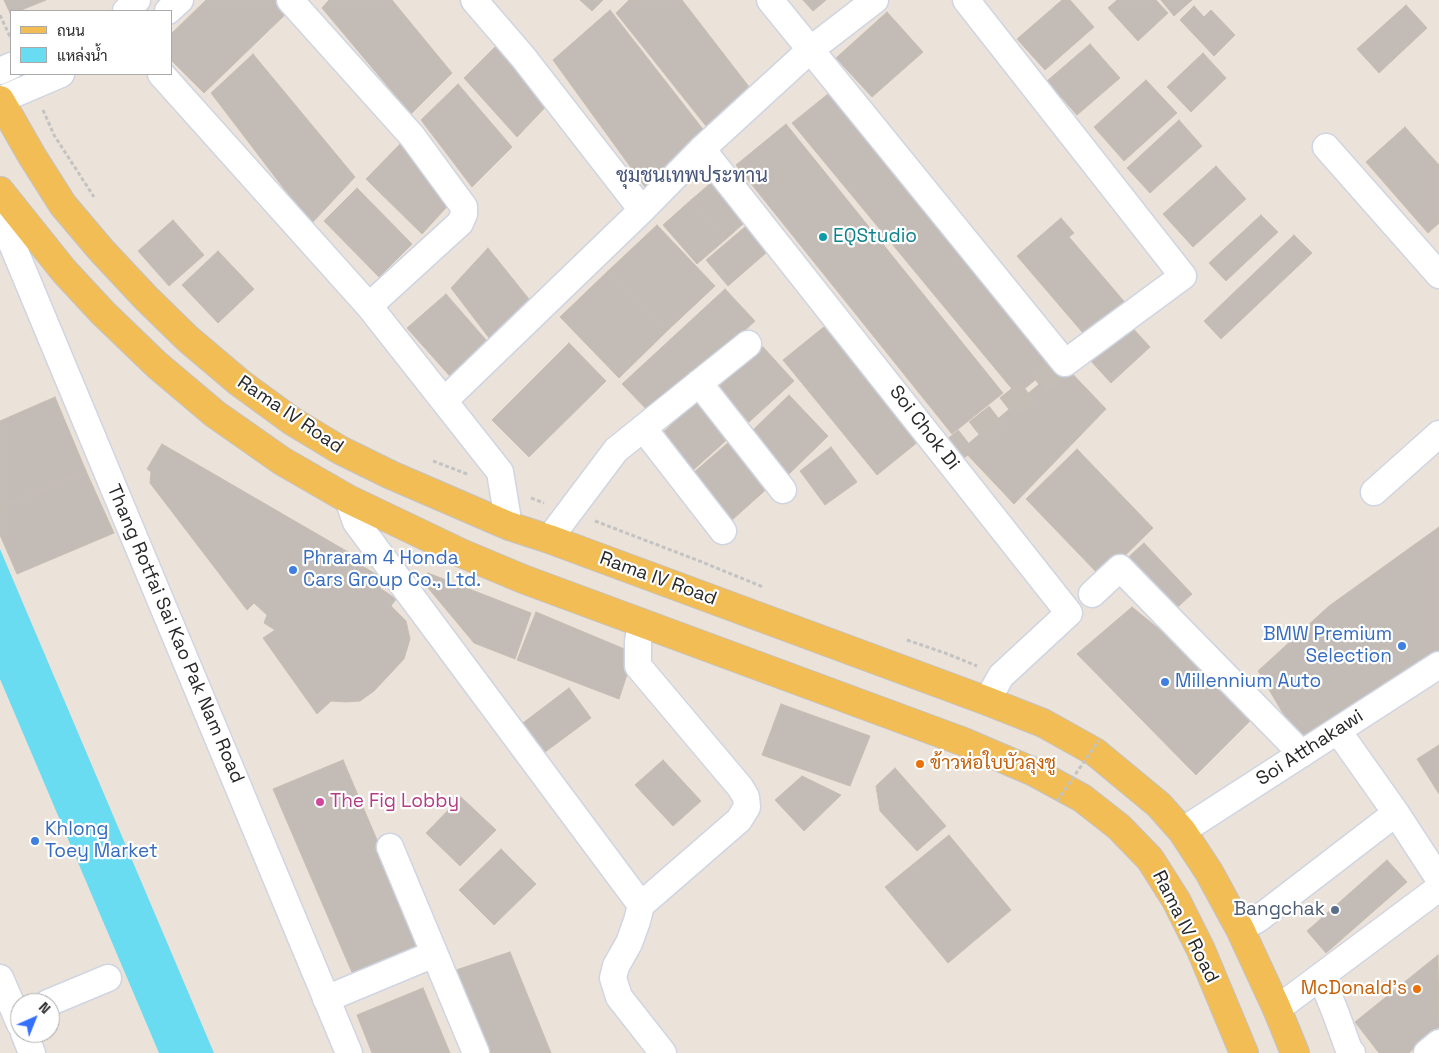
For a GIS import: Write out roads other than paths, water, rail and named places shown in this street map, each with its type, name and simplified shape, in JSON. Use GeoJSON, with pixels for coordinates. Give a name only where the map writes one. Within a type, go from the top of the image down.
{"type":"FeatureCollection","features":[{"type":"Feature","properties":{"kind":"main road","name":"Rama IV Road"},"geometry":{"type":"LineString","coordinates":[[0,100],[63,205],[146,298],[188,339],[240,383],[292,421],[340,450],[391,476],[509,526],[549,539],[987,701],[1043,724],[1095,752],[1159,805],[1182,831],[1209,872],[1240,929],[1295,1053]]}},
{"type":"Feature","properties":{"kind":"main road","name":"Rama IV Road"},"geometry":{"type":"LineString","coordinates":[[0,191],[64,271],[103,313],[157,365],[215,414],[282,461],[348,500],[405,528],[523,579],[964,742],[1034,772],[1082,798],[1119,827],[1150,860],[1171,892],[1202,950],[1244,1053]]}},
{"type":"Feature","properties":{"kind":"street"},"geometry":{"type":"LineString","coordinates":[[127,10],[137,0]]}},
{"type":"Feature","properties":{"kind":"street"},"geometry":{"type":"LineString","coordinates":[[169,10],[180,0]]}},
{"type":"Feature","properties":{"kind":"street"},"geometry":{"type":"LineString","coordinates":[[290,0],[412,136],[464,207],[464,214],[460,223],[370,306]]}},
{"type":"Feature","properties":{"kind":"street"},"geometry":{"type":"LineString","coordinates":[[770,0],[1065,363],[1183,276],[966,0]]}},
{"type":"Feature","properties":{"kind":"street"},"geometry":{"type":"LineString","coordinates":[[444,400],[642,210],[702,148],[810,50],[875,0]]}},
{"type":"Feature","properties":{"kind":"street"},"geometry":{"type":"LineString","coordinates":[[488,5],[523,57],[642,210]]}},
{"type":"Feature","properties":{"kind":"street"},"geometry":{"type":"LineString","coordinates":[[0,100],[58,75]]}},
{"type":"Feature","properties":{"kind":"street"},"geometry":{"type":"LineString","coordinates":[[162,75],[370,306],[500,472],[509,526]]}},
{"type":"Feature","properties":{"kind":"street"},"geometry":{"type":"LineString","coordinates":[[1326,147],[1439,275]]}},
{"type":"Feature","properties":{"kind":"street","name":"Soi Chok Di"},"geometry":{"type":"LineString","coordinates":[[702,148],[1069,613],[1002,676],[987,701]]}},
{"type":"Feature","properties":{"kind":"street","name":"Thang Rotfai Sai Kao Pak Nam Road"},"geometry":{"type":"LineString","coordinates":[[0,215],[349,1053]]}},
{"type":"Feature","properties":{"kind":"street"},"geometry":{"type":"LineString","coordinates":[[549,539],[616,450],[748,344]]}},
{"type":"Feature","properties":{"kind":"street"},"geometry":{"type":"LineString","coordinates":[[699,383],[783,490]]}},
{"type":"Feature","properties":{"kind":"street"},"geometry":{"type":"LineString","coordinates":[[643,428],[723,531]]}},
{"type":"Feature","properties":{"kind":"street"},"geometry":{"type":"LineString","coordinates":[[1374,492],[1439,434]]}},
{"type":"Feature","properties":{"kind":"street"},"geometry":{"type":"LineString","coordinates":[[348,500],[356,522],[641,905]]}},
{"type":"Feature","properties":{"kind":"street"},"geometry":{"type":"LineString","coordinates":[[1092,594],[1120,568],[1302,754]]}},
{"type":"Feature","properties":{"kind":"street"},"geometry":{"type":"LineString","coordinates":[[641,622],[638,642],[638,666],[740,787],[746,797],[747,807],[739,820],[641,905],[638,921],[629,943],[616,966],[613,978],[619,997],[663,1053]]}},
{"type":"Feature","properties":{"kind":"street","name":"Soi Atthakawi"},"geometry":{"type":"LineString","coordinates":[[1182,831],[1338,731],[1435,676]]}},
{"type":"Feature","properties":{"kind":"street"},"geometry":{"type":"LineString","coordinates":[[1338,731],[1396,813],[1439,879]]}},
{"type":"Feature","properties":{"kind":"street"},"geometry":{"type":"LineString","coordinates":[[1240,929],[1258,919],[1396,813]]}},
{"type":"Feature","properties":{"kind":"street"},"geometry":{"type":"LineString","coordinates":[[390,847],[476,1053]]}},
{"type":"Feature","properties":{"kind":"street"},"geometry":{"type":"LineString","coordinates":[[1277,1009],[1439,888]]}},
{"type":"Feature","properties":{"kind":"street"},"geometry":{"type":"LineString","coordinates":[[328,1002],[436,958]]}},
{"type":"Feature","properties":{"kind":"street"},"geometry":{"type":"LineString","coordinates":[[1321,977],[1349,1050],[1352,1053]]}},
{"type":"Feature","properties":{"kind":"street"},"geometry":{"type":"LineString","coordinates":[[0,978],[10,1006]]}},
{"type":"Feature","properties":{"kind":"street"},"geometry":{"type":"LineString","coordinates":[[60,998],[108,978]]}},
{"type":"Feature","properties":{"kind":"street"},"geometry":{"type":"LineString","coordinates":[[1427,1053],[1439,1042]]}},
{"type":"Feature","properties":{"kind":"water"},"geometry":{"type":"Polygon","coordinates":[[[0,549],[214,1053],[159,1053],[0,679],[0,549]]]}},
{"type":"Feature","properties":{"kind":"tunnel"},"geometry":{"type":"LineString","coordinates":[[946,456],[1065,363]]}},
{"type":"Feature","properties":{"kind":"place","name":"EQStudio"},"geometry":{"type":"Point","coordinates":[823,237]}},
{"type":"Feature","properties":{"kind":"place","name":"Phraram 4 Honda Cars Group Co., Ltd."},"geometry":{"type":"Point","coordinates":[293,570]}},
{"type":"Feature","properties":{"kind":"place","name":"BMW Premium Selection"},"geometry":{"type":"Point","coordinates":[1402,646]}},
{"type":"Feature","properties":{"kind":"place","name":"Millennium Auto"},"geometry":{"type":"Point","coordinates":[1165,682]}},
{"type":"Feature","properties":{"kind":"place","name":"ข้าวห่อใบบัวลุงชู"},"geometry":{"type":"Point","coordinates":[920,764]}},
{"type":"Feature","properties":{"kind":"place","name":"The Fig Lobby"},"geometry":{"type":"Point","coordinates":[320,802]}},
{"type":"Feature","properties":{"kind":"place","name":"Khlong Toey Market"},"geometry":{"type":"Point","coordinates":[35,841]}},
{"type":"Feature","properties":{"kind":"place","name":"Bangchak"},"geometry":{"type":"Point","coordinates":[1335,910]}},
{"type":"Feature","properties":{"kind":"place","name":"McDonald's"},"geometry":{"type":"Point","coordinates":[1417,989]}},
{"type":"Feature","properties":{"kind":"district","name":"ชุมชนเทพประทาน"},"geometry":{"type":"Point","coordinates":[692,177]}}]}
